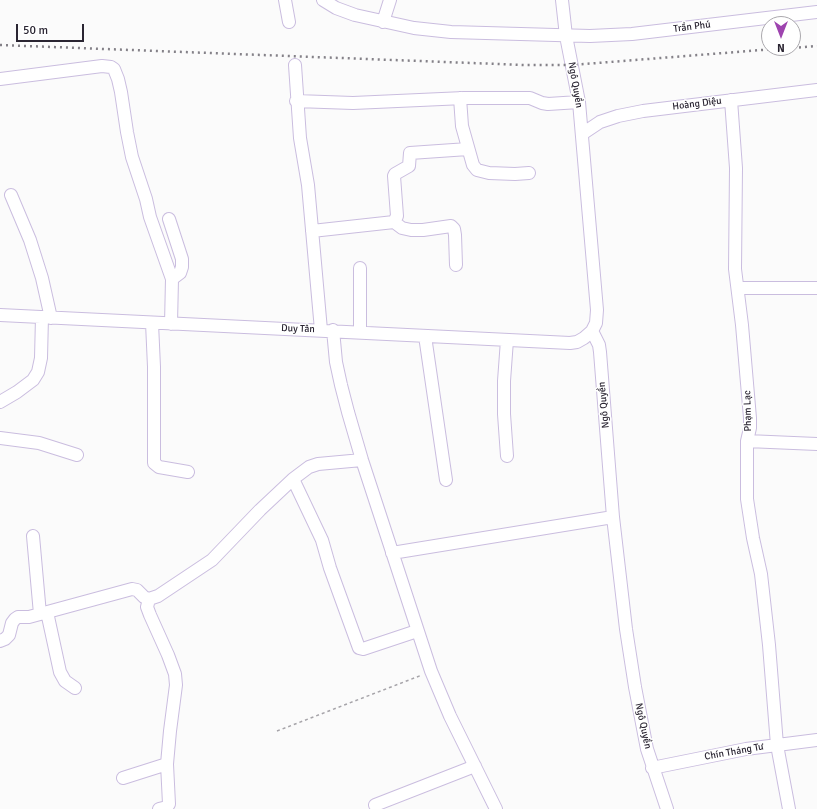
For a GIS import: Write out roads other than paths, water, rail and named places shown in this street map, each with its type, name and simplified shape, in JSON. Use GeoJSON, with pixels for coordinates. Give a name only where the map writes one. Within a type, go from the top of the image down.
{"type":"FeatureCollection","features":[{"type":"Feature","properties":{"kind":"street"},"geometry":{"type":"LineString","coordinates":[[285,0],[289,22]]}},
{"type":"Feature","properties":{"kind":"street","name":"Trần Phú"},"geometry":{"type":"LineString","coordinates":[[323,0],[336,8],[355,15],[414,28],[436,31],[566,36],[632,34],[817,12]]}},
{"type":"Feature","properties":{"kind":"street"},"geometry":{"type":"LineString","coordinates":[[383,22],[390,0]]}},
{"type":"Feature","properties":{"kind":"street","name":"Ngô Quyền"},"geometry":{"type":"LineString","coordinates":[[562,0],[566,36],[579,102],[597,310],[596,323],[592,331],[599,345],[600,352],[613,517],[626,629],[635,687],[652,768],[667,809]]}},
{"type":"Feature","properties":{"kind":"street"},"geometry":{"type":"LineString","coordinates":[[816,0],[817,4]]}},
{"type":"Feature","properties":{"kind":"street"},"geometry":{"type":"LineString","coordinates":[[294,65],[300,138],[308,185],[312,231],[327,330],[341,385],[362,460],[431,672],[450,716],[496,809]]}},
{"type":"Feature","properties":{"kind":"street"},"geometry":{"type":"LineString","coordinates":[[0,79],[102,66],[111,67],[114,69],[121,92],[132,157],[146,199],[150,217],[172,280],[171,324]]}},
{"type":"Feature","properties":{"kind":"street","name":"Hoàng Diệu"},"geometry":{"type":"LineString","coordinates":[[582,134],[600,122],[618,116],[643,111],[817,90]]}},
{"type":"Feature","properties":{"kind":"street"},"geometry":{"type":"LineString","coordinates":[[296,100],[353,103],[460,98],[530,98],[548,104],[579,102]]}},
{"type":"Feature","properties":{"kind":"street"},"geometry":{"type":"LineString","coordinates":[[460,98],[462,126],[473,165],[477,170],[489,173],[529,173]]}},
{"type":"Feature","properties":{"kind":"street","name":"Phạm Lạc"},"geometry":{"type":"LineString","coordinates":[[731,100],[736,168],[734,256],[750,418],[750,428],[747,441],[747,499],[753,538],[761,574],[769,644],[777,745],[789,809]]}},
{"type":"Feature","properties":{"kind":"street"},"geometry":{"type":"LineString","coordinates":[[394,222],[397,216],[394,176],[409,166],[410,153],[468,148]]}},
{"type":"Feature","properties":{"kind":"street"},"geometry":{"type":"LineString","coordinates":[[0,402],[33,380],[38,372],[47,317],[42,278],[30,240],[11,195]]}},
{"type":"Feature","properties":{"kind":"street"},"geometry":{"type":"LineString","coordinates":[[169,219],[182,259],[180,273],[172,280]]}},
{"type":"Feature","properties":{"kind":"street"},"geometry":{"type":"LineString","coordinates":[[312,231],[394,222],[402,228],[411,230],[451,226],[454,229],[455,235],[456,265]]}},
{"type":"Feature","properties":{"kind":"street"},"geometry":{"type":"LineString","coordinates":[[360,268],[360,332]]}},
{"type":"Feature","properties":{"kind":"street"},"geometry":{"type":"LineString","coordinates":[[738,288],[817,288]]}},
{"type":"Feature","properties":{"kind":"street","name":"Duy Tân"},"geometry":{"type":"LineString","coordinates":[[0,315],[570,343],[577,342],[592,331]]}},
{"type":"Feature","properties":{"kind":"street"},"geometry":{"type":"LineString","coordinates":[[152,323],[154,464],[188,472]]}},
{"type":"Feature","properties":{"kind":"street"},"geometry":{"type":"LineString","coordinates":[[425,336],[446,480]]}},
{"type":"Feature","properties":{"kind":"street"},"geometry":{"type":"LineString","coordinates":[[507,340],[504,381],[504,414],[507,456]]}},
{"type":"Feature","properties":{"kind":"street"},"geometry":{"type":"LineString","coordinates":[[0,438],[39,443],[76,455]]}},
{"type":"Feature","properties":{"kind":"street"},"geometry":{"type":"LineString","coordinates":[[747,441],[817,444]]}},
{"type":"Feature","properties":{"kind":"street"},"geometry":{"type":"LineString","coordinates":[[0,641],[9,635],[12,622],[15,619],[29,617],[132,589],[137,590],[144,597],[149,599],[158,596],[212,560],[260,510],[293,479],[309,467],[318,464],[362,460]]}},
{"type":"Feature","properties":{"kind":"street"},"geometry":{"type":"LineString","coordinates":[[293,479],[322,540],[330,568],[359,648],[363,649],[418,631]]}},
{"type":"Feature","properties":{"kind":"street"},"geometry":{"type":"LineString","coordinates":[[392,553],[613,517]]}},
{"type":"Feature","properties":{"kind":"street"},"geometry":{"type":"LineString","coordinates":[[33,536],[44,613],[60,672],[65,681],[76,688]]}},
{"type":"Feature","properties":{"kind":"street"},"geometry":{"type":"LineString","coordinates":[[149,599],[147,607],[168,655],[175,674],[176,685],[167,764],[169,804],[167,807],[159,809]]}},
{"type":"Feature","properties":{"kind":"street","name":"Chín Tháng Tư"},"geometry":{"type":"LineString","coordinates":[[652,768],[746,749],[817,740]]}},
{"type":"Feature","properties":{"kind":"street"},"geometry":{"type":"LineString","coordinates":[[123,778],[167,764]]}},
{"type":"Feature","properties":{"kind":"street"},"geometry":{"type":"LineString","coordinates":[[375,805],[475,766]]}},
{"type":"Feature","properties":{"kind":"railway"},"geometry":{"type":"LineString","coordinates":[[0,45],[524,65],[572,65],[761,50]]}},
{"type":"Feature","properties":{"kind":"railway"},"geometry":{"type":"LineString","coordinates":[[801,47],[817,46]]}}]}
